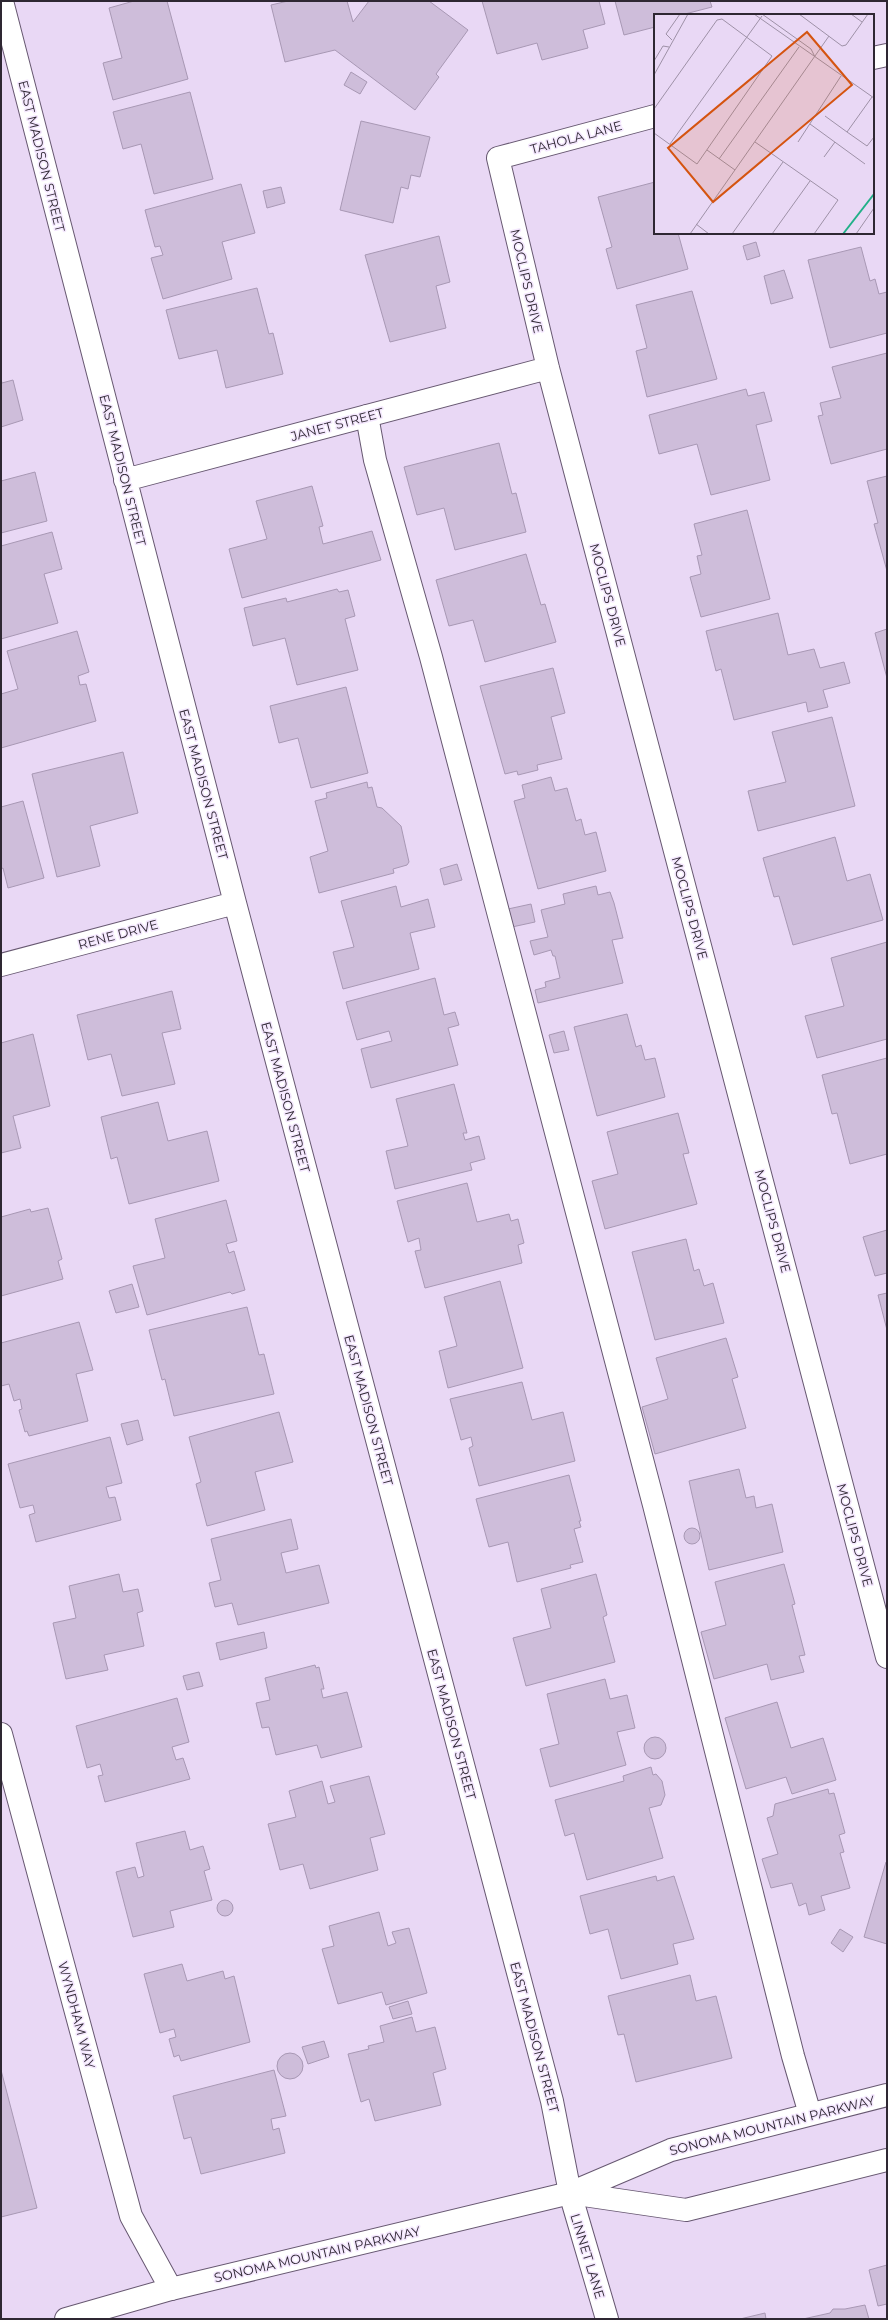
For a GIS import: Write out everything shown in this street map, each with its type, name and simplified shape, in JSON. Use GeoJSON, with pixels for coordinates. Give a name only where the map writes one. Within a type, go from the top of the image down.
{"type":"FeatureCollection","features":[{"type":"Feature","properties":{"kind":"street","name":"EAST MADISON STREET"},"geometry":{"type":"LineString","coordinates":[[2,1],[234,903],[552,2101],[570,2193]]}},
{"type":"Feature","properties":{"kind":"street"},"geometry":{"type":"LineString","coordinates":[[874,58],[887,55]]}},
{"type":"Feature","properties":{"kind":"street","name":"TAHOLA LANE"},"geometry":{"type":"LineString","coordinates":[[498,158],[654,116]]}},
{"type":"Feature","properties":{"kind":"street","name":"MOCLIPS DRIVE"},"geometry":{"type":"LineString","coordinates":[[498,158],[548,368],[887,1657]]}},
{"type":"Feature","properties":{"kind":"street","name":"JANET STREET"},"geometry":{"type":"LineString","coordinates":[[125,480],[548,368]]}},
{"type":"Feature","properties":{"kind":"street"},"geometry":{"type":"LineString","coordinates":[[367,416],[375,460],[431,657],[578,1213],[793,2056],[810,2114]]}},
{"type":"Feature","properties":{"kind":"street","name":"RENE DRIVE"},"geometry":{"type":"LineString","coordinates":[[1,965],[234,903]]}},
{"type":"Feature","properties":{"kind":"street","name":"WYNDHAM WAY"},"geometry":{"type":"LineString","coordinates":[[1,1734],[131,2216],[171,2289]]}},
{"type":"Feature","properties":{"kind":"street","name":"SONOMA MOUNTAIN PARKWAY"},"geometry":{"type":"LineString","coordinates":[[66,2319],[171,2289],[570,2193],[671,2150],[887,2095]]}},
{"type":"Feature","properties":{"kind":"street","name":"SONOMA MOUNTAIN PARKWAY"},"geometry":{"type":"LineString","coordinates":[[570,2193],[686,2210],[887,2160]]}},
{"type":"Feature","properties":{"kind":"street","name":"LINNET LANE"},"geometry":{"type":"LineString","coordinates":[[570,2193],[607,2319]]}},
{"type":"Feature","properties":{"kind":"building"},"geometry":{"type":"Polygon","coordinates":[[[134,1],[167,1],[188,79],[113,100],[103,63],[122,58],[109,8],[134,1]]]}},
{"type":"Feature","properties":{"kind":"building"},"geometry":{"type":"Polygon","coordinates":[[[288,1],[347,1],[353,22],[369,1],[429,1],[468,30],[436,74],[439,77],[415,110],[335,50],[285,62],[271,5],[288,1]]]}},
{"type":"Feature","properties":{"kind":"building"},"geometry":{"type":"Polygon","coordinates":[[[482,1],[599,1],[605,24],[583,30],[588,48],[542,60],[537,43],[497,54],[482,1]]]}},
{"type":"Feature","properties":{"kind":"building"},"geometry":{"type":"Polygon","coordinates":[[[615,1],[710,1],[712,7],[685,14],[654,14],[654,27],[624,35],[615,1]]]}},
{"type":"Feature","properties":{"kind":"building"},"geometry":{"type":"Polygon","coordinates":[[[351,72],[367,82],[360,94],[344,85],[351,72]]]}},
{"type":"Feature","properties":{"kind":"building"},"geometry":{"type":"Polygon","coordinates":[[[190,92],[213,179],[154,194],[141,144],[123,149],[113,112],[190,92]]]}},
{"type":"Feature","properties":{"kind":"building"},"geometry":{"type":"Polygon","coordinates":[[[361,121],[430,137],[420,177],[411,175],[408,189],[401,187],[393,223],[340,210],[361,121]]]}},
{"type":"Feature","properties":{"kind":"building"},"geometry":{"type":"Polygon","coordinates":[[[654,182],[654,234],[678,234],[688,269],[617,289],[606,249],[612,247],[598,197],[654,182]]]}},
{"type":"Feature","properties":{"kind":"building"},"geometry":{"type":"Polygon","coordinates":[[[241,184],[255,233],[222,242],[232,279],[163,299],[151,258],[163,255],[160,246],[155,247],[145,210],[241,184]]]}},
{"type":"Feature","properties":{"kind":"building"},"geometry":{"type":"Polygon","coordinates":[[[281,187],[285,203],[267,208],[263,191],[281,187]]]}},
{"type":"Feature","properties":{"kind":"building"},"geometry":{"type":"Polygon","coordinates":[[[439,236],[450,282],[436,286],[446,328],[390,342],[365,255],[439,236]]]}},
{"type":"Feature","properties":{"kind":"building"},"geometry":{"type":"Polygon","coordinates":[[[756,242],[760,256],[747,260],[743,246],[756,242]]]}},
{"type":"Feature","properties":{"kind":"building"},"geometry":{"type":"Polygon","coordinates":[[[861,247],[870,281],[875,279],[879,294],[887,292],[887,333],[830,348],[808,260],[861,247]]]}},
{"type":"Feature","properties":{"kind":"building"},"geometry":{"type":"Polygon","coordinates":[[[784,270],[793,298],[771,304],[764,276],[784,270]]]}},
{"type":"Feature","properties":{"kind":"building"},"geometry":{"type":"Polygon","coordinates":[[[257,288],[269,334],[273,333],[283,374],[226,388],[217,350],[179,359],[166,310],[257,288]]]}},
{"type":"Feature","properties":{"kind":"building"},"geometry":{"type":"Polygon","coordinates":[[[692,291],[717,379],[647,397],[636,351],[647,348],[636,305],[692,291]]]}},
{"type":"Feature","properties":{"kind":"building"},"geometry":{"type":"Polygon","coordinates":[[[887,353],[887,449],[831,464],[818,416],[823,415],[820,403],[841,398],[832,367],[887,353]]]}},
{"type":"Feature","properties":{"kind":"building"},"geometry":{"type":"Polygon","coordinates":[[[1,379],[2,383],[13,380],[23,420],[1,427],[1,379]]]}},
{"type":"Feature","properties":{"kind":"building"},"geometry":{"type":"Polygon","coordinates":[[[746,389],[748,396],[764,392],[772,421],[756,425],[770,480],[711,495],[697,444],[659,454],[649,415],[746,389]]]}},
{"type":"Feature","properties":{"kind":"building"},"geometry":{"type":"Polygon","coordinates":[[[499,443],[512,494],[516,493],[526,532],[455,550],[444,508],[417,515],[404,467],[499,443]]]}},
{"type":"Feature","properties":{"kind":"building"},"geometry":{"type":"Polygon","coordinates":[[[35,472],[47,521],[1,533],[1,481],[35,472]]]}},
{"type":"Feature","properties":{"kind":"building"},"geometry":{"type":"Polygon","coordinates":[[[887,476],[887,571],[874,524],[878,523],[867,481],[887,476]]]}},
{"type":"Feature","properties":{"kind":"building"},"geometry":{"type":"Polygon","coordinates":[[[312,486],[323,526],[319,527],[323,544],[372,531],[381,560],[242,598],[229,549],[267,539],[256,501],[312,486]]]}},
{"type":"Feature","properties":{"kind":"building"},"geometry":{"type":"Polygon","coordinates":[[[747,510],[770,599],[701,617],[690,577],[701,574],[697,556],[702,555],[694,524],[747,510]]]}},
{"type":"Feature","properties":{"kind":"building"},"geometry":{"type":"Polygon","coordinates":[[[52,532],[62,569],[44,574],[58,623],[1,639],[1,546],[52,532]]]}},
{"type":"Feature","properties":{"kind":"building"},"geometry":{"type":"Polygon","coordinates":[[[526,554],[541,605],[545,604],[556,642],[485,662],[473,620],[449,626],[436,580],[526,554]]]}},
{"type":"Feature","properties":{"kind":"building"},"geometry":{"type":"Polygon","coordinates":[[[337,589],[339,592],[348,590],[355,616],[345,619],[358,670],[297,685],[285,638],[253,646],[244,608],[286,598],[287,602],[337,589]]]}},
{"type":"Feature","properties":{"kind":"building"},"geometry":{"type":"Polygon","coordinates":[[[778,613],[788,655],[814,649],[820,668],[844,662],[850,683],[823,690],[828,707],[808,712],[806,702],[734,720],[721,669],[716,671],[706,631],[778,613]]]}},
{"type":"Feature","properties":{"kind":"building"},"geometry":{"type":"Polygon","coordinates":[[[887,629],[887,678],[875,633],[887,629]]]}},
{"type":"Feature","properties":{"kind":"building"},"geometry":{"type":"Polygon","coordinates":[[[77,631],[89,672],[78,676],[80,685],[86,684],[96,721],[1,748],[1,694],[18,689],[7,651],[77,631]]]}},
{"type":"Feature","properties":{"kind":"building"},"geometry":{"type":"Polygon","coordinates":[[[553,668],[565,713],[551,717],[562,759],[537,765],[538,770],[518,775],[517,771],[505,774],[480,686],[553,668]]]}},
{"type":"Feature","properties":{"kind":"building"},"geometry":{"type":"Polygon","coordinates":[[[346,687],[368,773],[311,788],[298,738],[279,743],[270,706],[346,687]]]}},
{"type":"Feature","properties":{"kind":"building"},"geometry":{"type":"Polygon","coordinates":[[[832,717],[855,806],[758,831],[748,791],[786,782],[772,732],[832,717]]]}},
{"type":"Feature","properties":{"kind":"building"},"geometry":{"type":"Polygon","coordinates":[[[123,752],[138,813],[90,826],[100,866],[57,877],[32,774],[123,752]]]}},
{"type":"Feature","properties":{"kind":"building"},"geometry":{"type":"Polygon","coordinates":[[[551,777],[555,791],[567,788],[576,821],[581,819],[585,835],[596,832],[606,871],[538,889],[514,801],[525,798],[522,785],[551,777]]]}},
{"type":"Feature","properties":{"kind":"building"},"geometry":{"type":"Polygon","coordinates":[[[367,782],[368,788],[372,787],[377,807],[382,808],[401,826],[409,862],[407,865],[393,869],[394,873],[319,893],[310,857],[328,851],[315,801],[327,798],[326,793],[367,782]]]}},
{"type":"Feature","properties":{"kind":"building"},"geometry":{"type":"Polygon","coordinates":[[[23,801],[44,878],[8,888],[3,868],[1,869],[1,807],[23,801]]]}},
{"type":"Feature","properties":{"kind":"building"},"geometry":{"type":"Polygon","coordinates":[[[835,837],[847,881],[870,874],[883,920],[793,945],[779,896],[774,897],[763,858],[835,837]]]}},
{"type":"Feature","properties":{"kind":"building"},"geometry":{"type":"Polygon","coordinates":[[[457,864],[462,880],[444,885],[440,869],[457,864]]]}},
{"type":"Feature","properties":{"kind":"building"},"geometry":{"type":"Polygon","coordinates":[[[396,886],[401,907],[428,899],[435,927],[410,933],[419,969],[343,989],[333,952],[354,947],[341,901],[396,886]]]}},
{"type":"Feature","properties":{"kind":"building"},"geometry":{"type":"Polygon","coordinates":[[[596,886],[598,895],[610,892],[614,903],[623,938],[612,940],[623,983],[538,1003],[535,990],[546,987],[545,982],[560,978],[555,956],[553,956],[551,950],[534,955],[530,941],[548,937],[541,910],[565,904],[563,894],[596,886]]]}},
{"type":"Feature","properties":{"kind":"building"},"geometry":{"type":"Polygon","coordinates":[[[531,904],[535,922],[512,927],[508,909],[531,904]]]}},
{"type":"Feature","properties":{"kind":"building"},"geometry":{"type":"Polygon","coordinates":[[[887,942],[887,1039],[817,1058],[805,1016],[844,1006],[831,958],[887,942]]]}},
{"type":"Feature","properties":{"kind":"building"},"geometry":{"type":"Polygon","coordinates":[[[435,978],[444,1015],[455,1012],[459,1025],[448,1028],[458,1065],[371,1088],[361,1049],[392,1041],[389,1031],[357,1040],[346,1002],[435,978]]]}},
{"type":"Feature","properties":{"kind":"building"},"geometry":{"type":"Polygon","coordinates":[[[172,991],[181,1029],[162,1033],[175,1084],[122,1096],[111,1054],[88,1060],[77,1015],[172,991]]]}},
{"type":"Feature","properties":{"kind":"building"},"geometry":{"type":"Polygon","coordinates":[[[627,1014],[636,1047],[641,1045],[645,1060],[655,1058],[665,1097],[597,1116],[574,1027],[627,1014]]]}},
{"type":"Feature","properties":{"kind":"building"},"geometry":{"type":"Polygon","coordinates":[[[564,1031],[569,1050],[554,1053],[549,1035],[564,1031]]]}},
{"type":"Feature","properties":{"kind":"building"},"geometry":{"type":"Polygon","coordinates":[[[33,1034],[50,1106],[13,1116],[21,1148],[1,1153],[1,1043],[33,1034]]]}},
{"type":"Feature","properties":{"kind":"building"},"geometry":{"type":"Polygon","coordinates":[[[887,1058],[887,1154],[850,1164],[837,1113],[832,1114],[822,1075],[887,1058]]]}},
{"type":"Feature","properties":{"kind":"building"},"geometry":{"type":"Polygon","coordinates":[[[454,1084],[467,1133],[463,1133],[465,1140],[479,1136],[485,1159],[470,1163],[472,1170],[395,1189],[386,1151],[408,1146],[396,1099],[454,1084]]]}},
{"type":"Feature","properties":{"kind":"building"},"geometry":{"type":"Polygon","coordinates":[[[158,1102],[168,1141],[207,1131],[219,1181],[129,1204],[117,1157],[111,1159],[101,1117],[158,1102]]]}},
{"type":"Feature","properties":{"kind":"building"},"geometry":{"type":"Polygon","coordinates":[[[678,1113],[689,1153],[683,1154],[697,1204],[605,1229],[592,1181],[618,1174],[607,1132],[678,1113]]]}},
{"type":"Feature","properties":{"kind":"building"},"geometry":{"type":"Polygon","coordinates":[[[467,1183],[477,1222],[509,1214],[511,1221],[518,1219],[524,1243],[518,1245],[522,1263],[425,1288],[415,1251],[421,1250],[419,1238],[408,1242],[397,1201],[467,1183]]]}},
{"type":"Feature","properties":{"kind":"building"},"geometry":{"type":"Polygon","coordinates":[[[226,1200],[237,1241],[226,1244],[229,1253],[234,1251],[245,1290],[232,1294],[230,1292],[147,1315],[133,1266],[165,1258],[155,1219],[226,1200]]]}},
{"type":"Feature","properties":{"kind":"building"},"geometry":{"type":"Polygon","coordinates":[[[48,1208],[62,1259],[58,1261],[63,1279],[1,1296],[1,1217],[30,1209],[31,1212],[48,1208]]]}},
{"type":"Feature","properties":{"kind":"building"},"geometry":{"type":"Polygon","coordinates":[[[887,1230],[887,1273],[875,1276],[863,1237],[887,1230]]]}},
{"type":"Feature","properties":{"kind":"building"},"geometry":{"type":"Polygon","coordinates":[[[686,1239],[694,1271],[699,1269],[704,1286],[713,1283],[724,1323],[655,1340],[632,1252],[686,1239]]]}},
{"type":"Feature","properties":{"kind":"building"},"geometry":{"type":"Polygon","coordinates":[[[500,1281],[523,1368],[448,1388],[439,1351],[457,1346],[444,1297],[500,1281]]]}},
{"type":"Feature","properties":{"kind":"building"},"geometry":{"type":"Polygon","coordinates":[[[132,1284],[139,1307],[116,1313],[109,1291],[132,1284]]]}},
{"type":"Feature","properties":{"kind":"building"},"geometry":{"type":"Polygon","coordinates":[[[887,1293],[887,1330],[878,1295],[887,1293]]]}},
{"type":"Feature","properties":{"kind":"building"},"geometry":{"type":"Polygon","coordinates":[[[247,1307],[259,1355],[264,1354],[274,1394],[174,1416],[165,1379],[162,1380],[149,1330],[247,1307]]]}},
{"type":"Feature","properties":{"kind":"building"},"geometry":{"type":"Polygon","coordinates":[[[79,1322],[93,1370],[76,1374],[88,1421],[29,1436],[27,1431],[25,1432],[19,1410],[22,1409],[20,1399],[14,1401],[9,1384],[1,1386],[1,1343],[79,1322]]]}},
{"type":"Feature","properties":{"kind":"building"},"geometry":{"type":"Polygon","coordinates":[[[726,1338],[738,1377],[732,1379],[746,1428],[655,1454],[642,1407],[668,1399],[656,1358],[726,1338]]]}},
{"type":"Feature","properties":{"kind":"building"},"geometry":{"type":"Polygon","coordinates":[[[522,1382],[532,1420],[563,1412],[575,1461],[479,1486],[469,1448],[473,1446],[471,1437],[461,1440],[450,1399],[522,1382]]]}},
{"type":"Feature","properties":{"kind":"building"},"geometry":{"type":"Polygon","coordinates":[[[279,1412],[293,1462],[255,1472],[265,1510],[207,1526],[196,1484],[201,1482],[189,1437],[279,1412]]]}},
{"type":"Feature","properties":{"kind":"building"},"geometry":{"type":"Polygon","coordinates":[[[138,1420],[143,1440],[127,1445],[121,1424],[138,1420]]]}},
{"type":"Feature","properties":{"kind":"building"},"geometry":{"type":"Polygon","coordinates":[[[110,1437],[122,1483],[106,1487],[109,1498],[115,1497],[121,1520],[36,1542],[29,1515],[35,1513],[33,1505],[20,1508],[8,1464],[110,1437]]]}},
{"type":"Feature","properties":{"kind":"building"},"geometry":{"type":"Polygon","coordinates":[[[739,1469],[746,1498],[754,1496],[756,1508],[772,1504],[783,1552],[709,1570],[689,1481],[739,1469]]]}},
{"type":"Feature","properties":{"kind":"building"},"geometry":{"type":"Polygon","coordinates":[[[569,1475],[581,1521],[579,1521],[581,1527],[574,1529],[583,1562],[570,1565],[571,1568],[517,1582],[508,1542],[489,1547],[476,1499],[569,1475]]]}},
{"type":"Feature","properties":{"kind":"building"},"geometry":{"type":"Polygon","coordinates":[[[291,1519],[298,1549],[281,1553],[286,1573],[319,1565],[329,1603],[238,1625],[232,1603],[215,1607],[209,1583],[221,1580],[211,1539],[291,1519]]]}},
{"type":"Feature","properties":{"kind":"building"},"geometry":{"type":"Polygon","coordinates":[[[689,1528],[695,1528],[700,1533],[698,1542],[695,1544],[689,1544],[684,1539],[684,1533],[689,1528]]]}},
{"type":"Feature","properties":{"kind":"building"},"geometry":{"type":"Polygon","coordinates":[[[784,1564],[795,1604],[792,1605],[805,1655],[799,1656],[804,1672],[771,1680],[767,1664],[714,1679],[701,1632],[726,1625],[715,1582],[784,1564]]]}},
{"type":"Feature","properties":{"kind":"building"},"geometry":{"type":"Polygon","coordinates":[[[119,1574],[123,1592],[138,1589],[143,1611],[137,1613],[144,1646],[104,1655],[108,1670],[66,1679],[53,1623],[76,1618],[69,1586],[119,1574]]]}},
{"type":"Feature","properties":{"kind":"building"},"geometry":{"type":"Polygon","coordinates":[[[596,1574],[607,1615],[603,1617],[615,1662],[526,1686],[513,1638],[551,1628],[541,1589],[596,1574]]]}},
{"type":"Feature","properties":{"kind":"building"},"geometry":{"type":"Polygon","coordinates":[[[264,1632],[267,1648],[220,1660],[216,1643],[264,1632]]]}},
{"type":"Feature","properties":{"kind":"building"},"geometry":{"type":"Polygon","coordinates":[[[315,1665],[316,1668],[319,1667],[324,1689],[321,1689],[323,1698],[347,1692],[362,1747],[321,1758],[317,1745],[276,1755],[269,1727],[262,1728],[256,1703],[270,1700],[265,1678],[315,1665]]]}},
{"type":"Feature","properties":{"kind":"building"},"geometry":{"type":"Polygon","coordinates":[[[199,1672],[203,1686],[187,1690],[183,1676],[199,1672]]]}},
{"type":"Feature","properties":{"kind":"building"},"geometry":{"type":"Polygon","coordinates":[[[605,1679],[610,1699],[627,1695],[635,1728],[617,1732],[626,1765],[550,1787],[540,1749],[559,1744],[547,1694],[605,1679]]]}},
{"type":"Feature","properties":{"kind":"building"},"geometry":{"type":"Polygon","coordinates":[[[177,1698],[189,1742],[172,1747],[176,1760],[183,1758],[190,1779],[105,1802],[98,1776],[103,1775],[100,1764],[87,1768],[76,1726],[177,1698]]]}},
{"type":"Feature","properties":{"kind":"building"},"geometry":{"type":"Polygon","coordinates":[[[777,1702],[791,1748],[823,1738],[836,1780],[792,1794],[786,1777],[746,1789],[725,1718],[777,1702]]]}},
{"type":"Feature","properties":{"kind":"building"},"geometry":{"type":"Polygon","coordinates":[[[655,1737],[663,1740],[666,1748],[663,1756],[655,1759],[647,1756],[644,1748],[647,1740],[655,1737]]]}},
{"type":"Feature","properties":{"kind":"building"},"geometry":{"type":"Polygon","coordinates":[[[651,1767],[653,1775],[656,1774],[662,1781],[665,1795],[661,1805],[649,1808],[663,1858],[587,1880],[574,1833],[565,1836],[555,1800],[624,1781],[623,1776],[651,1767]]]}},
{"type":"Feature","properties":{"kind":"building"},"geometry":{"type":"Polygon","coordinates":[[[369,1776],[385,1834],[370,1838],[378,1870],[310,1889],[303,1864],[280,1870],[268,1824],[296,1817],[289,1791],[322,1781],[328,1804],[335,1802],[330,1786],[369,1776]]]}},
{"type":"Feature","properties":{"kind":"building"},"geometry":{"type":"Polygon","coordinates":[[[828,1789],[829,1794],[834,1793],[845,1833],[839,1835],[844,1852],[840,1853],[850,1888],[821,1896],[825,1910],[809,1915],[806,1903],[799,1906],[792,1883],[771,1888],[762,1859],[778,1854],[767,1818],[773,1816],[775,1804],[828,1789]]]}},
{"type":"Feature","properties":{"kind":"building"},"geometry":{"type":"Polygon","coordinates":[[[185,1831],[190,1850],[203,1846],[210,1869],[204,1871],[212,1900],[170,1911],[174,1927],[133,1937],[116,1872],[135,1867],[138,1878],[144,1876],[136,1843],[185,1831]]]}},
{"type":"Feature","properties":{"kind":"building"},"geometry":{"type":"Polygon","coordinates":[[[887,1862],[887,1944],[864,1937],[887,1862]]]}},
{"type":"Feature","properties":{"kind":"building"},"geometry":{"type":"Polygon","coordinates":[[[656,1876],[657,1881],[674,1876],[694,1939],[673,1944],[678,1964],[621,1979],[608,1929],[590,1934],[580,1896],[656,1876]]]}},
{"type":"Feature","properties":{"kind":"building"},"geometry":{"type":"Polygon","coordinates":[[[225,1900],[232,1905],[233,1908],[228,1915],[225,1916],[218,1911],[217,1908],[222,1901],[225,1900]]]}},
{"type":"Feature","properties":{"kind":"building"},"geometry":{"type":"Polygon","coordinates":[[[379,1912],[388,1946],[396,1943],[392,1932],[409,1928],[427,1993],[386,2005],[382,1992],[338,2004],[322,1949],[334,1946],[329,1926],[379,1912]]]}},
{"type":"Feature","properties":{"kind":"building"},"geometry":{"type":"Polygon","coordinates":[[[840,1929],[853,1937],[843,1952],[831,1943],[840,1929]]]}},
{"type":"Feature","properties":{"kind":"building"},"geometry":{"type":"Polygon","coordinates":[[[182,1964],[187,1981],[223,1971],[225,1979],[234,1976],[250,2042],[181,2061],[179,2055],[174,2057],[169,2039],[176,2037],[174,2029],[160,2033],[144,1974],[182,1964]]]}},
{"type":"Feature","properties":{"kind":"building"},"geometry":{"type":"Polygon","coordinates":[[[690,1975],[696,2001],[716,1996],[732,2058],[636,2082],[624,2034],[618,2035],[608,1996],[690,1975]]]}},
{"type":"Feature","properties":{"kind":"building"},"geometry":{"type":"Polygon","coordinates":[[[408,2001],[412,2014],[393,2019],[389,2007],[408,2001]]]}},
{"type":"Feature","properties":{"kind":"building"},"geometry":{"type":"Polygon","coordinates":[[[412,2017],[416,2032],[435,2027],[446,2069],[433,2073],[441,2105],[375,2121],[369,2099],[361,2102],[348,2054],[369,2049],[368,2046],[384,2042],[380,2026],[412,2017]]]}},
{"type":"Feature","properties":{"kind":"building"},"geometry":{"type":"Polygon","coordinates":[[[324,2041],[329,2057],[308,2064],[302,2047],[324,2041]]]}},
{"type":"Feature","properties":{"kind":"building"},"geometry":{"type":"Polygon","coordinates":[[[290,2053],[299,2057],[303,2066],[299,2075],[290,2079],[281,2075],[277,2066],[281,2057],[290,2053]]]}},
{"type":"Feature","properties":{"kind":"building"},"geometry":{"type":"Polygon","coordinates":[[[1,2070],[37,2208],[1,2217],[1,2070]]]}},
{"type":"Feature","properties":{"kind":"building"},"geometry":{"type":"Polygon","coordinates":[[[274,2070],[286,2116],[271,2119],[273,2130],[279,2128],[285,2153],[201,2174],[191,2137],[184,2139],[173,2096],[274,2070]]]}},
{"type":"Feature","properties":{"kind":"building"},"geometry":{"type":"Polygon","coordinates":[[[887,2265],[887,2304],[878,2306],[869,2270],[887,2265]]]}},
{"type":"Feature","properties":{"kind":"building"},"geometry":{"type":"Polygon","coordinates":[[[865,2305],[869,2319],[803,2319],[830,2313],[833,2309],[845,2309],[865,2305]]]}},
{"type":"Feature","properties":{"kind":"building"},"geometry":{"type":"Polygon","coordinates":[[[765,2313],[766,2319],[740,2319],[765,2313]]]}}]}
